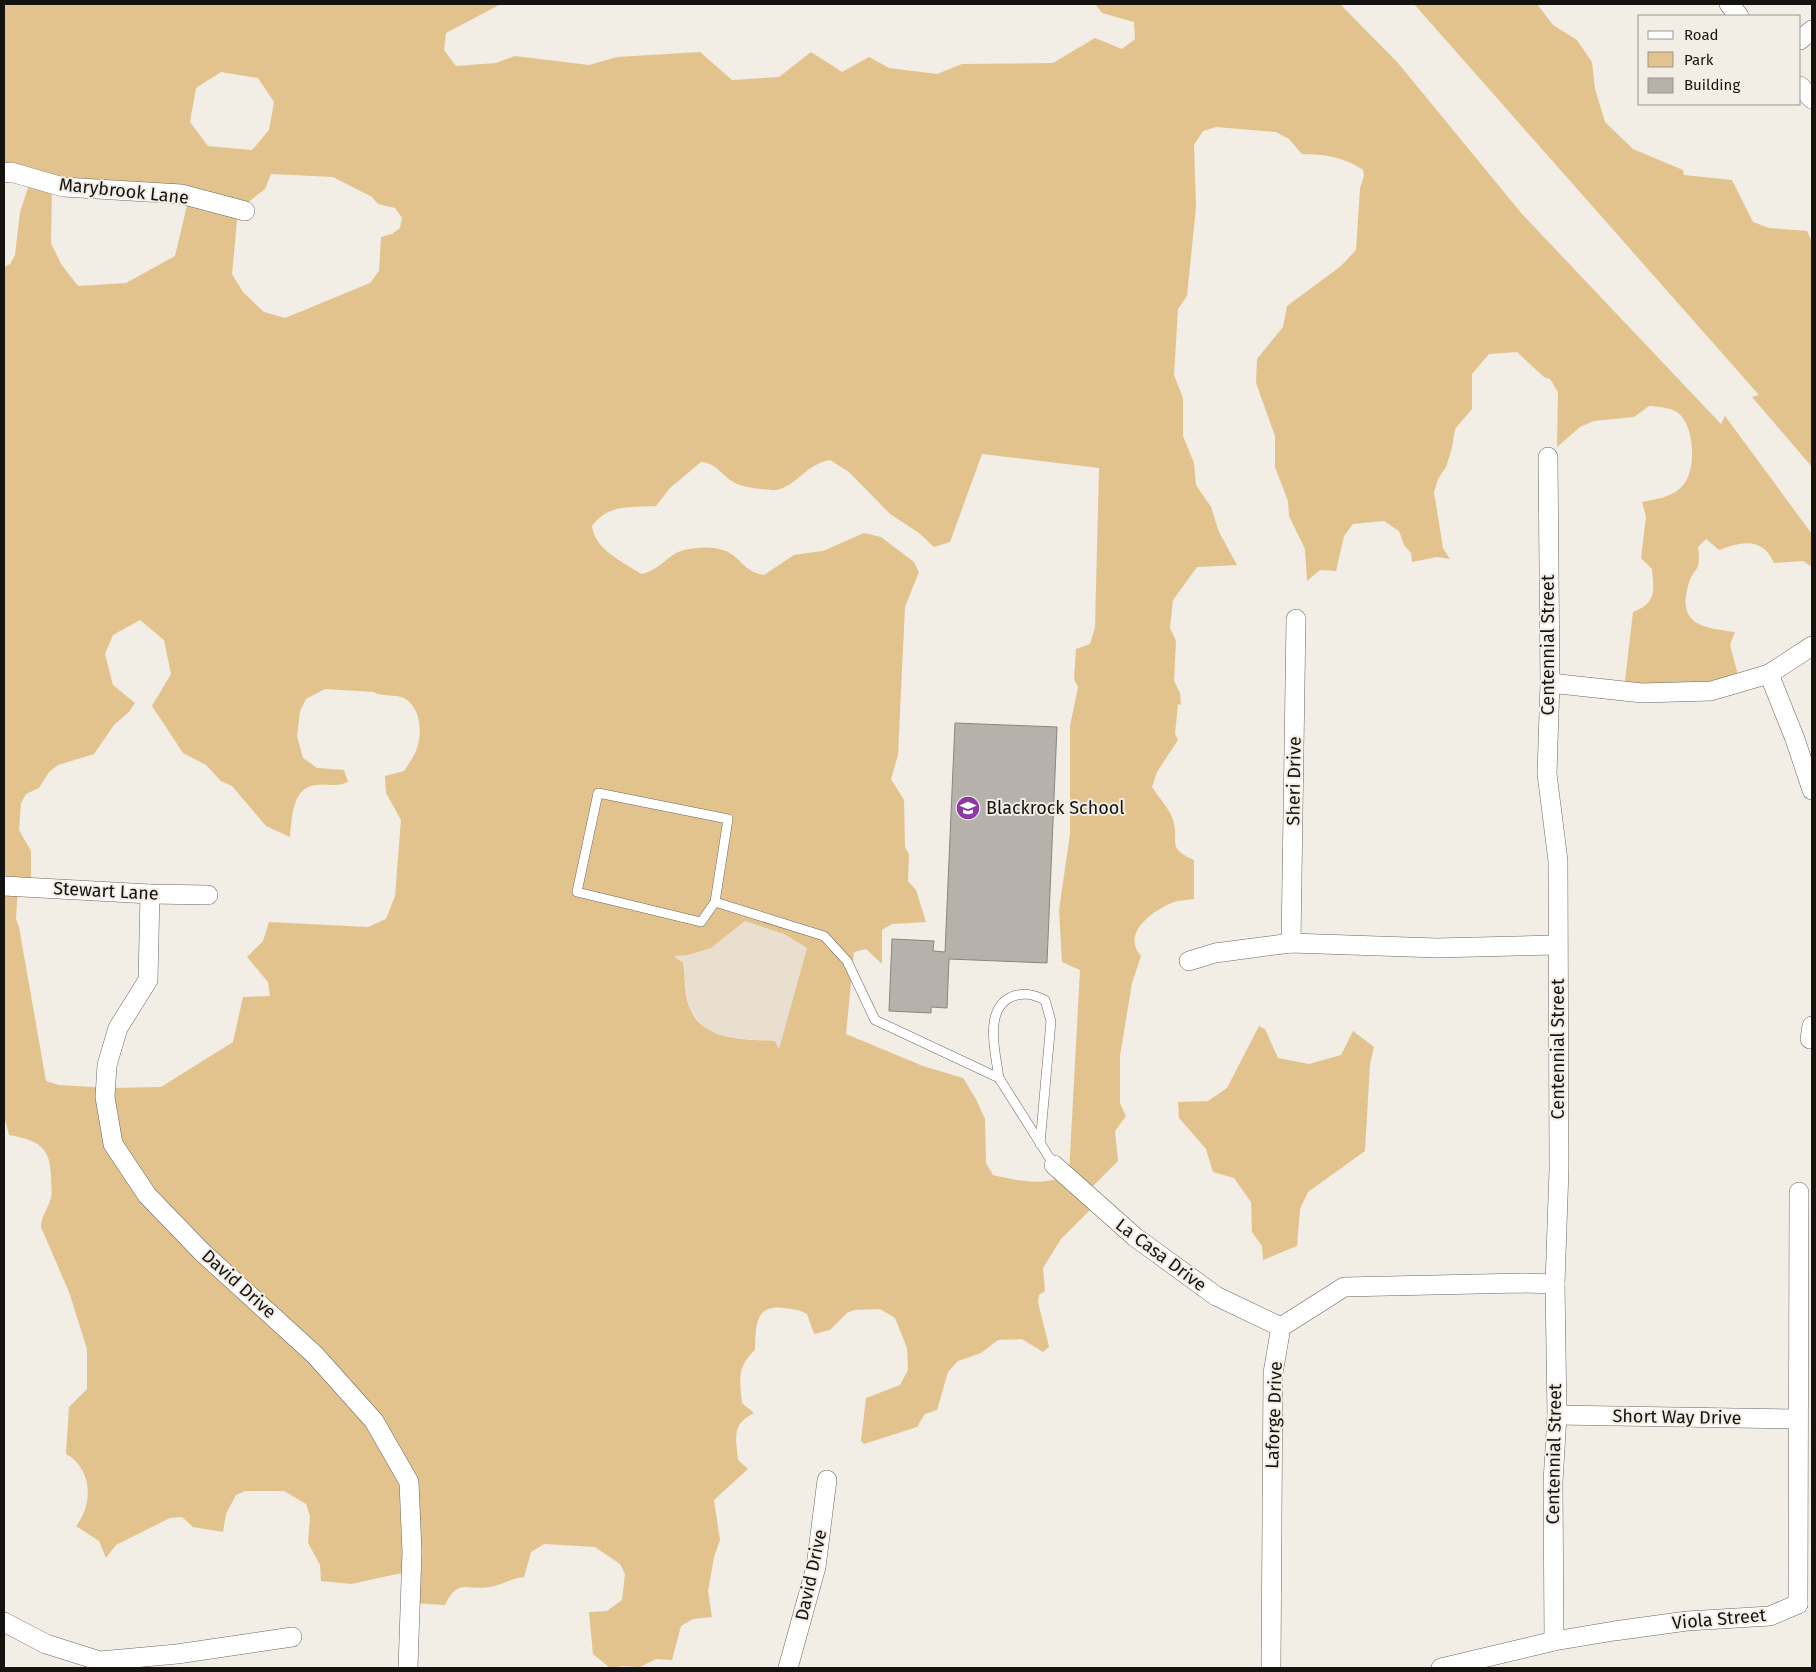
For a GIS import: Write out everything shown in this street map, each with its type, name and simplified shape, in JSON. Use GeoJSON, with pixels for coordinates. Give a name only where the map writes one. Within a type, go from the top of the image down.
{"type":"FeatureCollection","features":[{"type":"Feature","properties":{"kind":"street"},"geometry":{"type":"LineString","coordinates":[[1729,4],[1738,15]]}},
{"type":"Feature","properties":{"kind":"street"},"geometry":{"type":"LineString","coordinates":[[1801,39],[1812,30]]}},
{"type":"Feature","properties":{"kind":"street"},"geometry":{"type":"LineString","coordinates":[[1801,87],[1812,99]]}},
{"type":"Feature","properties":{"kind":"street","name":"Marybrook Lane"},"geometry":{"type":"LineString","coordinates":[[4,173],[11,172],[63,187],[181,194],[245,211]]}},
{"type":"Feature","properties":{"kind":"street","name":"Centennial Street"},"geometry":{"type":"LineString","coordinates":[[1548,457],[1550,683],[1546,774],[1558,861],[1559,1169],[1555,1284],[1557,1415],[1553,1482],[1554,1641]]}},
{"type":"Feature","properties":{"kind":"street","name":"Sheri Drive"},"geometry":{"type":"LineString","coordinates":[[1291,942],[1296,619]]}},
{"type":"Feature","properties":{"kind":"street"},"geometry":{"type":"LineString","coordinates":[[1550,683],[1642,693],[1711,691],[1769,674],[1812,646]]}},
{"type":"Feature","properties":{"kind":"street"},"geometry":{"type":"LineString","coordinates":[[1769,674],[1796,739],[1812,790]]}},
{"type":"Feature","properties":{"kind":"street","name":"Stewart Lane"},"geometry":{"type":"LineString","coordinates":[[4,886],[150,894],[208,895]]}},
{"type":"Feature","properties":{"kind":"street","name":"David Drive"},"geometry":{"type":"LineString","coordinates":[[150,894],[148,980],[118,1028],[107,1065],[105,1097],[114,1144],[147,1195],[202,1252],[315,1356],[374,1421],[409,1482],[412,1552],[408,1668]]}},
{"type":"Feature","properties":{"kind":"street"},"geometry":{"type":"LineString","coordinates":[[1188,961],[1215,954],[1291,942],[1437,948],[1557,945]]}},
{"type":"Feature","properties":{"kind":"street","name":"La Casa Drive"},"geometry":{"type":"LineString","coordinates":[[1054,1165],[1135,1237],[1216,1296],[1281,1327]]}},
{"type":"Feature","properties":{"kind":"street","name":"Viola Street"},"geometry":{"type":"LineString","coordinates":[[1442,1668],[1554,1641],[1687,1621],[1770,1616],[1805,1606],[1798,1419],[1799,1192]]}},
{"type":"Feature","properties":{"kind":"street"},"geometry":{"type":"LineString","coordinates":[[1281,1327],[1344,1287],[1555,1284]]}},
{"type":"Feature","properties":{"kind":"street","name":"Laforge Drive"},"geometry":{"type":"LineString","coordinates":[[1272,1668],[1273,1373],[1281,1327]]}},
{"type":"Feature","properties":{"kind":"street","name":"Short Way Drive"},"geometry":{"type":"LineString","coordinates":[[1557,1415],[1798,1419]]}},
{"type":"Feature","properties":{"kind":"street","name":"David Drive"},"geometry":{"type":"LineString","coordinates":[[788,1668],[816,1567],[827,1480]]}},
{"type":"Feature","properties":{"kind":"street"},"geometry":{"type":"LineString","coordinates":[[4,1622],[46,1644],[100,1661],[177,1654],[292,1637]]}},
{"type":"Feature","properties":{"kind":"lane"},"geometry":{"type":"LineString","coordinates":[[598,793],[728,819],[715,902],[701,922],[577,892],[598,793]]}},
{"type":"Feature","properties":{"kind":"lane"},"geometry":{"type":"LineString","coordinates":[[715,902],[824,936],[847,961],[875,1020],[999,1078]]}},
{"type":"Feature","properties":{"kind":"lane"},"geometry":{"type":"LineString","coordinates":[[1040,1144],[1052,1021],[1044,1000],[1033,994],[1018,994],[1005,1000],[995,1014],[994,1036],[999,1078],[1040,1144],[1054,1165]]}},
{"type":"Feature","properties":{"kind":"shaded area"},"geometry":{"type":"Polygon","coordinates":[[[745,921],[784,934],[807,948],[779,1050],[774,1041],[729,1038],[706,1029],[689,1009],[683,963],[673,955],[688,955],[711,948],[745,921]]]}},
{"type":"Feature","properties":{"kind":"green space"},"geometry":{"type":"Polygon","coordinates":[[[4,4],[501,4],[446,33],[444,50],[456,66],[496,63],[515,56],[589,65],[617,57],[700,52],[732,80],[779,77],[811,52],[842,72],[869,57],[889,68],[937,74],[962,64],[1053,63],[1095,38],[1122,49],[1135,39],[1134,22],[1102,13],[1095,4],[1340,4],[1398,63],[1522,214],[1721,424],[1725,416],[1812,534],[1812,567],[1803,561],[1774,563],[1764,549],[1751,543],[1719,550],[1706,539],[1698,547],[1699,562],[1688,586],[1686,610],[1690,617],[1704,626],[1735,632],[1730,645],[1740,682],[1624,689],[1633,612],[1646,605],[1650,600],[1653,590],[1652,569],[1641,558],[1646,517],[1642,502],[1670,495],[1684,484],[1688,477],[1692,460],[1689,431],[1682,417],[1675,411],[1649,406],[1634,417],[1594,421],[1580,427],[1557,447],[1558,392],[1550,379],[1544,377],[1517,352],[1489,354],[1472,374],[1472,409],[1455,429],[1446,467],[1438,479],[1434,492],[1443,548],[1450,559],[1437,557],[1412,562],[1411,553],[1404,545],[1399,531],[1384,521],[1353,524],[1344,536],[1336,571],[1320,570],[1307,581],[1305,549],[1289,516],[1288,501],[1275,467],[1275,436],[1256,383],[1257,359],[1283,327],[1287,306],[1341,266],[1356,250],[1360,188],[1364,176],[1363,170],[1349,162],[1334,157],[1302,154],[1289,139],[1276,132],[1216,127],[1203,131],[1194,145],[1196,207],[1187,296],[1178,309],[1174,375],[1183,398],[1183,436],[1194,463],[1196,485],[1211,507],[1219,532],[1237,565],[1197,567],[1173,600],[1170,628],[1176,641],[1174,681],[1180,693],[1181,705],[1178,704],[1175,734],[1178,740],[1157,772],[1152,787],[1167,807],[1171,816],[1175,828],[1176,847],[1194,860],[1194,899],[1176,901],[1166,905],[1142,923],[1137,931],[1136,947],[1141,956],[1132,983],[1120,1056],[1120,1103],[1126,1116],[1115,1131],[1118,1161],[1088,1191],[1096,1204],[1061,1239],[1043,1268],[1045,1291],[1039,1295],[1038,1302],[1049,1347],[1043,1352],[1022,1339],[998,1340],[981,1353],[958,1361],[948,1372],[937,1410],[925,1414],[917,1427],[864,1444],[861,1441],[866,1398],[900,1385],[908,1370],[907,1348],[895,1318],[880,1309],[854,1310],[847,1313],[830,1330],[814,1334],[807,1314],[790,1309],[774,1308],[762,1313],[757,1326],[755,1350],[745,1362],[741,1374],[742,1403],[754,1413],[747,1417],[738,1427],[736,1445],[738,1460],[748,1469],[714,1500],[720,1540],[714,1557],[708,1591],[712,1617],[693,1619],[681,1626],[672,1660],[656,1659],[640,1667],[623,1666],[610,1668],[593,1654],[589,1612],[607,1611],[622,1600],[625,1574],[620,1564],[595,1547],[544,1544],[531,1552],[524,1577],[490,1587],[459,1588],[454,1591],[445,1605],[412,1603],[411,1571],[351,1584],[321,1581],[320,1565],[308,1543],[310,1516],[306,1504],[284,1491],[245,1491],[236,1495],[226,1514],[223,1532],[193,1527],[182,1517],[170,1518],[116,1545],[106,1558],[99,1541],[76,1526],[86,1507],[88,1487],[81,1468],[75,1460],[66,1454],[69,1407],[87,1389],[87,1349],[69,1292],[41,1227],[52,1190],[49,1159],[41,1147],[35,1143],[28,1139],[9,1135],[4,1115],[4,267],[10,264],[15,255],[20,212],[31,179],[4,171],[4,4]],[[221,72],[196,88],[190,122],[208,146],[252,150],[269,130],[274,102],[258,78],[221,72]],[[271,174],[265,189],[238,210],[232,274],[243,292],[264,312],[285,318],[370,283],[379,271],[381,237],[392,234],[400,228],[402,218],[395,208],[378,204],[372,197],[333,177],[271,174]],[[52,186],[51,243],[61,264],[78,286],[126,283],[175,256],[189,197],[52,186]],[[982,454],[950,542],[934,547],[919,533],[890,514],[849,472],[830,460],[814,466],[790,484],[776,490],[737,484],[712,465],[701,462],[670,488],[656,506],[629,507],[613,510],[606,513],[592,526],[598,542],[610,554],[641,574],[653,570],[678,552],[689,549],[716,548],[736,557],[751,571],[764,575],[794,555],[823,551],[864,533],[881,537],[914,562],[919,572],[905,607],[898,755],[891,779],[904,800],[905,847],[909,854],[908,881],[916,890],[926,922],[892,924],[882,930],[882,964],[866,949],[854,952],[846,1034],[923,1066],[963,1078],[976,1099],[985,1119],[986,1163],[993,1175],[1022,1181],[1041,1182],[1069,1174],[1080,970],[1062,962],[1059,910],[1070,834],[1070,726],[1078,687],[1074,679],[1076,649],[1090,644],[1095,627],[1099,468],[982,454]],[[140,620],[113,635],[105,654],[113,685],[135,703],[129,712],[114,725],[94,754],[58,765],[49,772],[39,788],[26,794],[21,803],[19,830],[31,851],[31,884],[18,887],[16,919],[46,1081],[59,1085],[110,1088],[161,1087],[233,1042],[243,997],[270,996],[268,982],[247,957],[263,941],[269,922],[368,927],[386,919],[395,896],[401,820],[386,793],[385,776],[404,771],[416,751],[420,729],[414,708],[404,698],[373,692],[325,689],[306,699],[300,711],[297,736],[303,758],[317,768],[344,770],[348,782],[336,785],[316,785],[302,791],[295,805],[290,837],[266,826],[232,786],[221,781],[206,765],[183,753],[152,706],[171,674],[164,640],[140,620]],[[745,921],[711,948],[688,955],[674,956],[683,963],[688,1005],[697,1020],[705,1028],[726,1037],[775,1041],[779,1049],[807,948],[784,934],[745,921]]]}},
{"type":"Feature","properties":{"kind":"green space"},"geometry":{"type":"Polygon","coordinates":[[[1414,4],[1537,4],[1553,25],[1577,40],[1592,62],[1595,89],[1605,122],[1633,149],[1683,170],[1684,175],[1732,180],[1753,222],[1769,228],[1807,231],[1812,242],[1812,467],[1752,397],[1759,395],[1414,4]]]}},
{"type":"Feature","properties":{"kind":"green space"},"geometry":{"type":"Polygon","coordinates":[[[1259,1026],[1265,1029],[1278,1058],[1309,1064],[1341,1055],[1353,1031],[1374,1047],[1370,1064],[1365,1151],[1308,1192],[1300,1209],[1297,1246],[1263,1260],[1262,1246],[1252,1232],[1251,1202],[1234,1178],[1213,1172],[1206,1149],[1179,1118],[1178,1102],[1208,1101],[1227,1088],[1259,1026]]]}},
{"type":"Feature","properties":{"kind":"building"},"geometry":{"type":"Polygon","coordinates":[[[955,723],[1057,727],[1047,963],[949,959],[947,1008],[931,1007],[931,1013],[889,1011],[892,939],[934,941],[933,951],[945,952],[955,723]]]}},
{"type":"Feature","properties":{"kind":"place","name":"Blackrock School"},"geometry":{"type":"Point","coordinates":[968,808]}}]}
